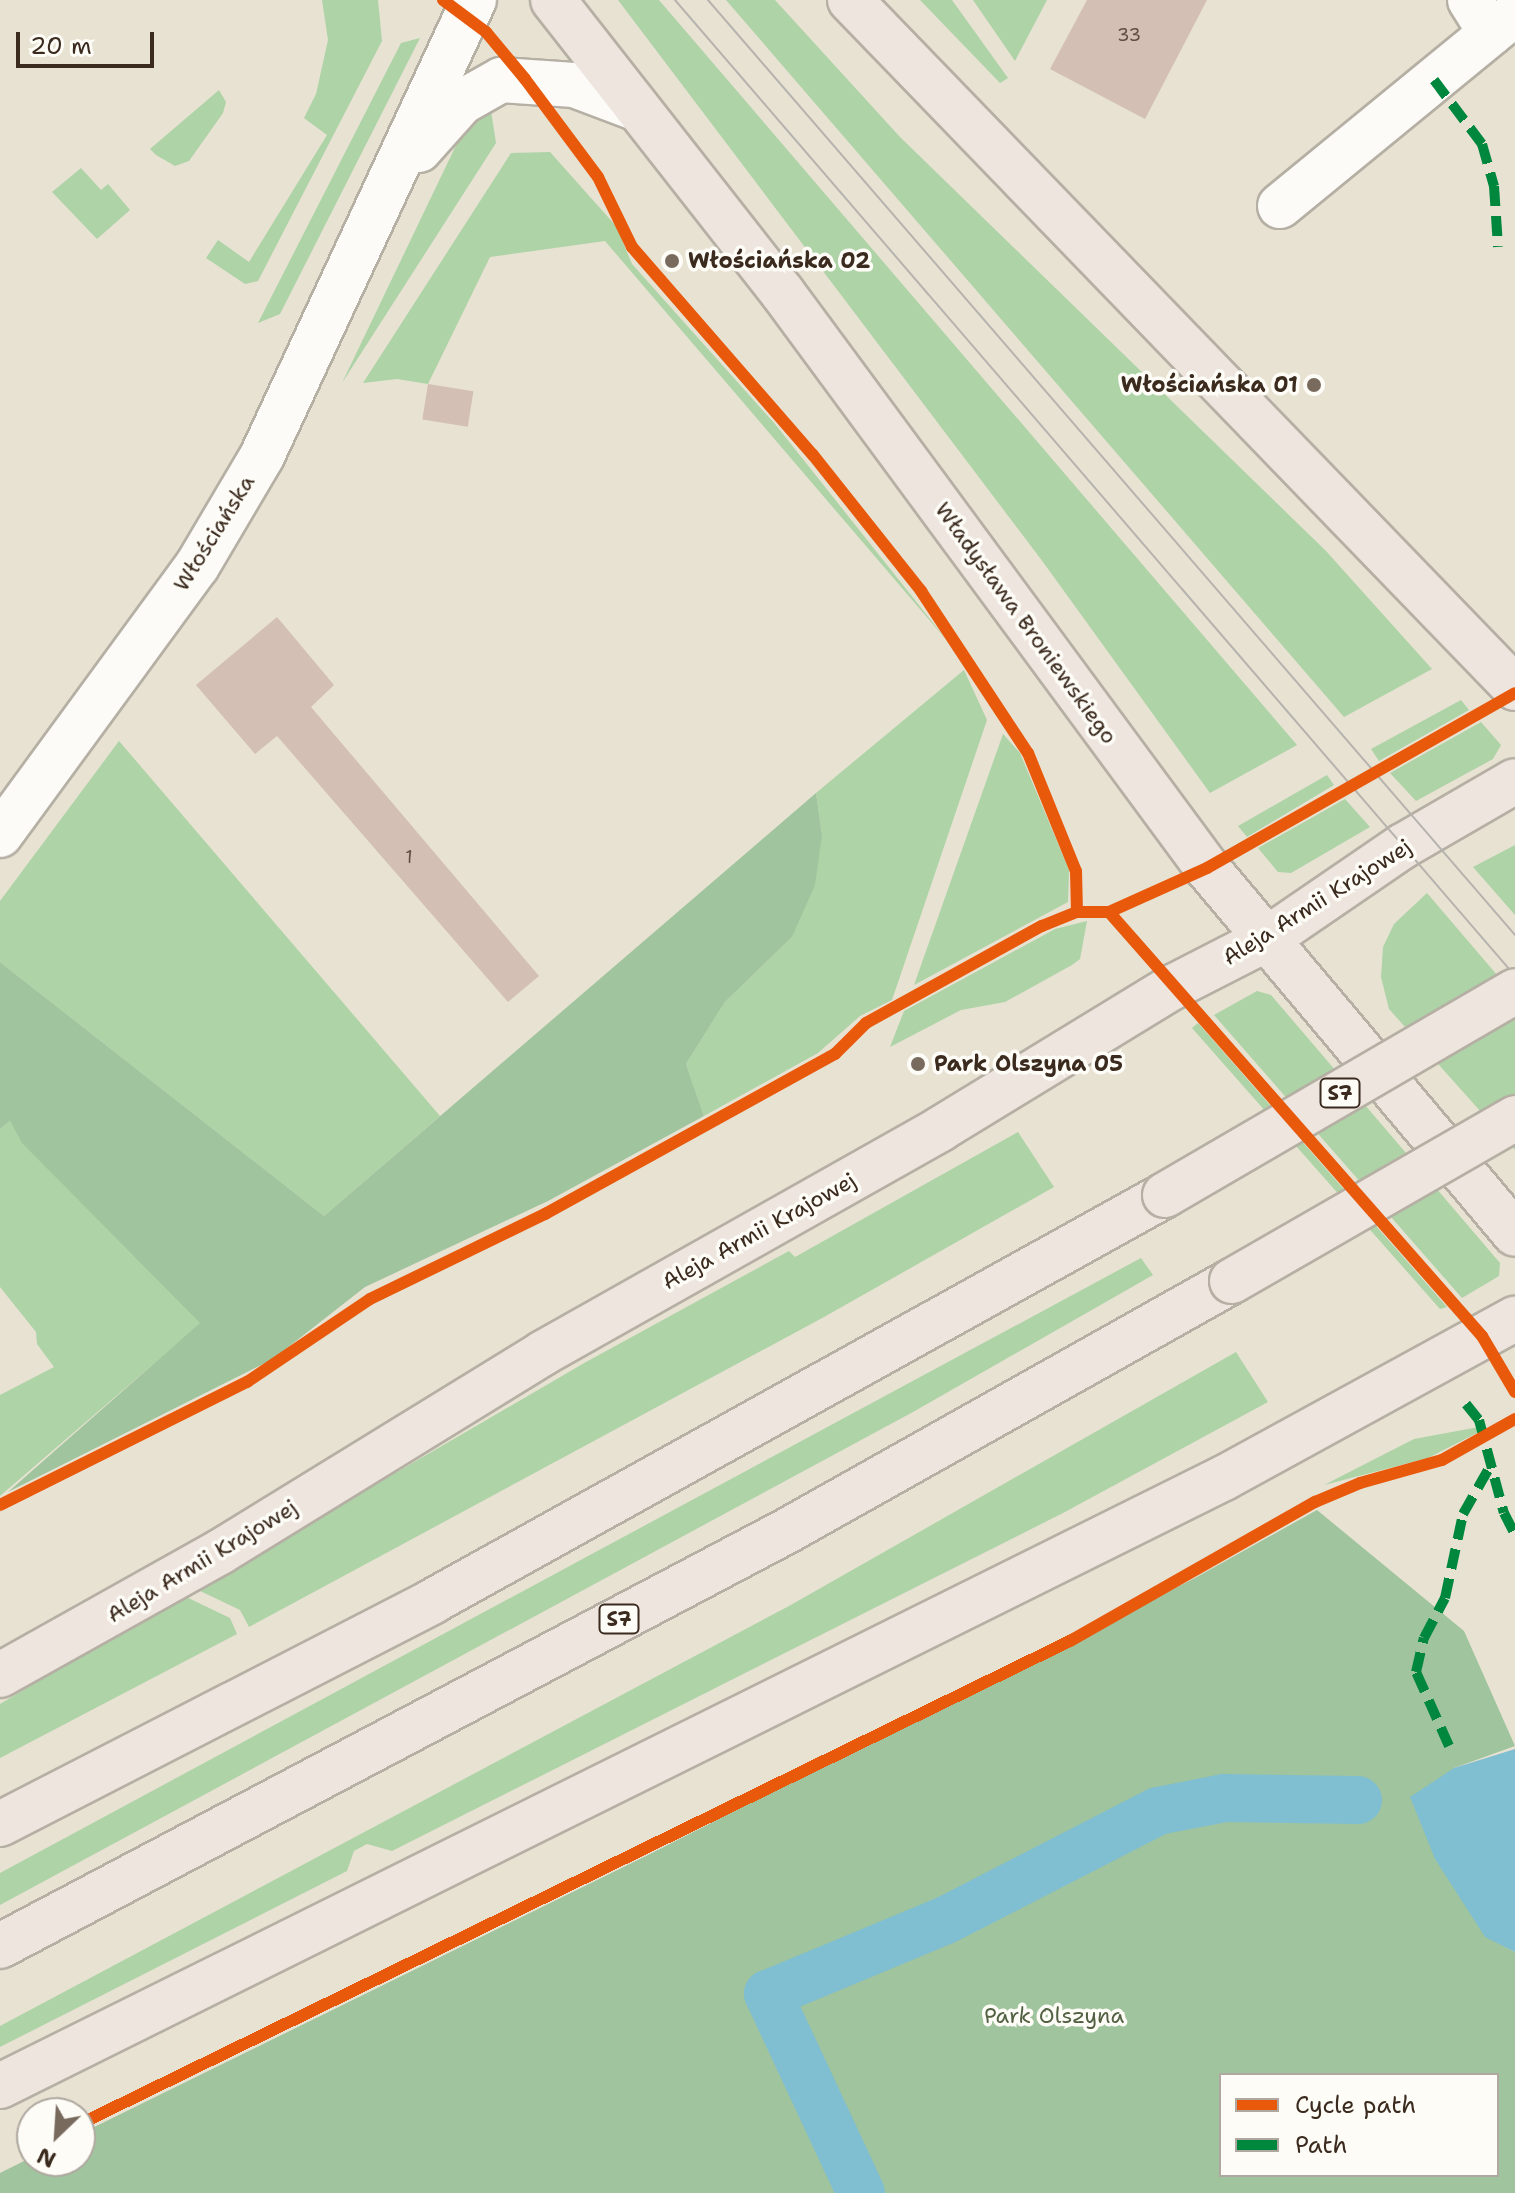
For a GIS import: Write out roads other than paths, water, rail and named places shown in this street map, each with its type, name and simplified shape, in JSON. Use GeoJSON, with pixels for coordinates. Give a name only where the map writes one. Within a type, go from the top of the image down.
{"type":"FeatureCollection","features":[{"type":"Feature","properties":{"kind":"main road","name":"Władysława Broniewskiego"},"geometry":{"type":"LineString","coordinates":[[553,0],[782,292],[1198,855],[1515,1234]]}},
{"type":"Feature","properties":{"kind":"main road"},"geometry":{"type":"LineString","coordinates":[[850,0],[1515,688]]}},
{"type":"Feature","properties":{"kind":"main road","name":"Aleja Armii Krajowej"},"geometry":{"type":"LineString","coordinates":[[0,1675],[220,1552],[543,1353],[940,1129],[1173,987],[1267,939],[1403,846],[1515,781]]}},
{"type":"Feature","properties":{"kind":"main road","name":"S7"},"geometry":{"type":"LineString","coordinates":[[0,1824],[433,1601],[1165,1195],[1515,991]]}},
{"type":"Feature","properties":{"kind":"main road","name":"S7"},"geometry":{"type":"LineString","coordinates":[[0,1946],[785,1532],[1515,1118]]}},
{"type":"Feature","properties":{"kind":"main road"},"geometry":{"type":"LineString","coordinates":[[0,2086],[1224,1478],[1515,1319]]}},
{"type":"Feature","properties":{"kind":"street","name":"Włościańska"},"geometry":{"type":"LineString","coordinates":[[0,835],[225,520],[298,387],[474,0]]}},
{"type":"Feature","properties":{"kind":"street"},"geometry":{"type":"LineString","coordinates":[[1280,206],[1492,16]]}},
{"type":"Feature","properties":{"kind":"street","name":"Włościańska"},"geometry":{"type":"LineString","coordinates":[[380,204],[437,125],[475,91],[501,80],[574,85],[638,109]]}},
{"type":"Feature","properties":{"kind":"water"},"geometry":{"type":"Polygon","coordinates":[[[1515,1749],[1515,1952],[1485,1937],[1435,1859],[1410,1797],[1454,1768],[1515,1749]]]}},
{"type":"Feature","properties":{"kind":"waterway"},"geometry":{"type":"LineString","coordinates":[[861,2193],[768,1994],[946,1920],[1158,1811],[1224,1798],[1358,1800]]}},
{"type":"Feature","properties":{"kind":"tram line"},"geometry":{"type":"LineString","coordinates":[[675,0],[1515,976]]}},
{"type":"Feature","properties":{"kind":"tram line"},"geometry":{"type":"LineString","coordinates":[[708,0],[1515,935]]}},
{"type":"Feature","properties":{"kind":"place","name":"Włościańska 02"},"geometry":{"type":"Point","coordinates":[672,261]}},
{"type":"Feature","properties":{"kind":"place","name":"Włościańska 01"},"geometry":{"type":"Point","coordinates":[1314,385]}},
{"type":"Feature","properties":{"kind":"place","name":"Park Olszyna 05"},"geometry":{"type":"Point","coordinates":[918,1064]}},
{"type":"Feature","properties":{"kind":"park label","name":"Park Olszyna"},"geometry":{"type":"Point","coordinates":[1054,2016]}}]}
